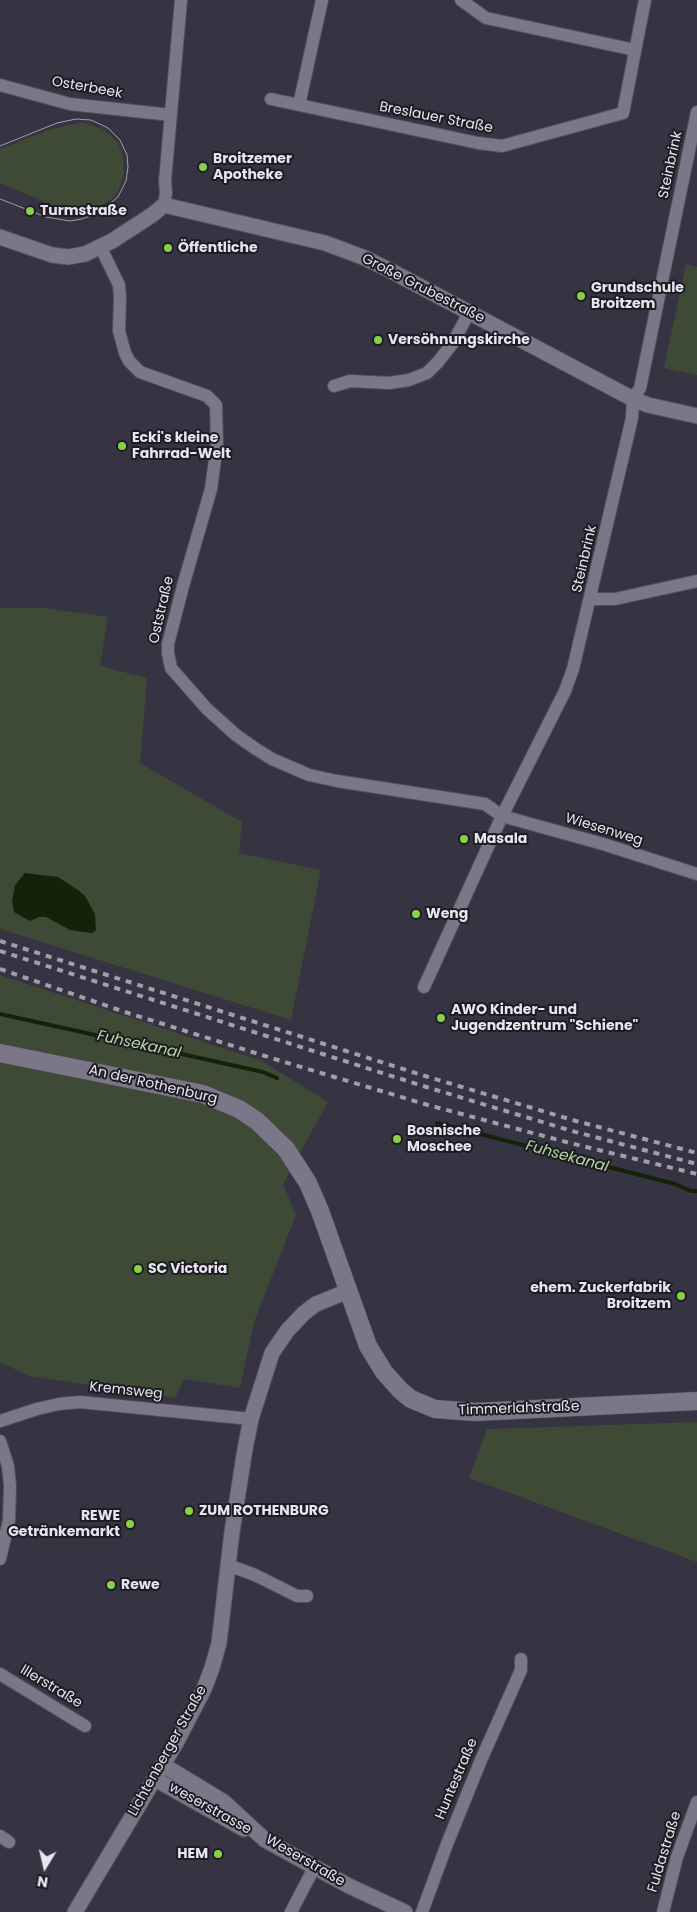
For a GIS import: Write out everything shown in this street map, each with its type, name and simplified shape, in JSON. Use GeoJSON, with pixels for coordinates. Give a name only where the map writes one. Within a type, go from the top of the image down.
{"type":"FeatureCollection","features":[{"type":"Feature","properties":{"kind":"main road","name":"An der Rothenburg"},"geometry":{"type":"LineString","coordinates":[[0,1053],[203,1094],[223,1101],[251,1117],[272,1134],[286,1149],[308,1183],[320,1211],[348,1291]]}},
{"type":"Feature","properties":{"kind":"main road","name":"Timmerlahstraße"},"geometry":{"type":"LineString","coordinates":[[348,1291],[368,1346],[384,1372],[411,1399],[435,1409],[475,1412],[697,1401]]}},
{"type":"Feature","properties":{"kind":"street"},"geometry":{"type":"LineString","coordinates":[[0,237],[42,253],[62,256],[85,254],[101,248],[148,218],[164,205],[181,0]]}},
{"type":"Feature","properties":{"kind":"street"},"geometry":{"type":"LineString","coordinates":[[299,105],[322,0]]}},
{"type":"Feature","properties":{"kind":"street"},"geometry":{"type":"LineString","coordinates":[[462,0],[486,18],[635,50],[645,0]]}},
{"type":"Feature","properties":{"kind":"street","name":"Breslauer Straße"},"geometry":{"type":"LineString","coordinates":[[271,99],[488,145],[502,146],[623,112],[635,50]]}},
{"type":"Feature","properties":{"kind":"street","name":"Osterbeek"},"geometry":{"type":"LineString","coordinates":[[0,84],[70,104],[171,115]]}},
{"type":"Feature","properties":{"kind":"street","name":"Steinbrink"},"geometry":{"type":"LineString","coordinates":[[424,987],[502,816],[565,691],[577,655],[632,418],[633,399],[640,388],[697,112]]}},
{"type":"Feature","properties":{"kind":"street","name":"Große Grubestraße"},"geometry":{"type":"LineString","coordinates":[[164,205],[269,229],[346,250],[391,271],[633,399],[648,405],[697,416]]}},
{"type":"Feature","properties":{"kind":"street","name":"Oststraße"},"geometry":{"type":"LineString","coordinates":[[101,248],[119,285],[119,331],[129,361],[140,372],[207,396],[216,405],[217,445],[212,482],[168,644],[171,668],[207,709],[236,735],[256,749],[290,767],[309,775],[337,781],[484,804],[502,816]]}},
{"type":"Feature","properties":{"kind":"street"},"geometry":{"type":"LineString","coordinates":[[334,386],[350,381],[389,382],[409,380],[427,372],[438,362],[452,344],[469,313]]}},
{"type":"Feature","properties":{"kind":"street"},"geometry":{"type":"LineString","coordinates":[[591,599],[615,599],[697,581]]}},
{"type":"Feature","properties":{"kind":"street","name":"Wiesenweg"},"geometry":{"type":"LineString","coordinates":[[502,816],[603,844],[697,874]]}},
{"type":"Feature","properties":{"kind":"street","name":"Lichtenberger Straße"},"geometry":{"type":"LineString","coordinates":[[75,1912],[163,1765],[191,1714],[212,1668],[219,1643],[237,1492],[251,1419],[266,1368],[286,1331],[304,1313],[316,1304],[348,1291]]}},
{"type":"Feature","properties":{"kind":"street","name":"Kremsweg"},"geometry":{"type":"LineString","coordinates":[[0,1421],[59,1404],[80,1402],[251,1419]]}},
{"type":"Feature","properties":{"kind":"street"},"geometry":{"type":"LineString","coordinates":[[0,1440],[8,1466],[10,1486],[9,1520],[0,1558]]}},
{"type":"Feature","properties":{"kind":"street"},"geometry":{"type":"LineString","coordinates":[[228,1565],[254,1575],[296,1596],[307,1596]]}},
{"type":"Feature","properties":{"kind":"street","name":"Huntestraße"},"geometry":{"type":"LineString","coordinates":[[422,1912],[446,1844],[521,1670],[521,1658]]}},
{"type":"Feature","properties":{"kind":"street","name":"Illerstraße"},"geometry":{"type":"LineString","coordinates":[[0,1674],[86,1726]]}},
{"type":"Feature","properties":{"kind":"street","name":"Weserstraße"},"geometry":{"type":"LineString","coordinates":[[163,1765],[224,1802],[265,1840],[314,1868],[405,1912]]}},
{"type":"Feature","properties":{"kind":"street","name":"weserstrasse"},"geometry":{"type":"LineString","coordinates":[[155,1779],[265,1840]]}},
{"type":"Feature","properties":{"kind":"street","name":"Fuldastraße"},"geometry":{"type":"LineString","coordinates":[[663,1912],[677,1857],[697,1802]]}},
{"type":"Feature","properties":{"kind":"street"},"geometry":{"type":"LineString","coordinates":[[291,1912],[314,1868]]}},
{"type":"Feature","properties":{"kind":"shaded area"},"geometry":{"type":"Polygon","coordinates":[[[81,122],[103,129],[118,143],[123,156],[124,173],[118,192],[113,198],[96,209],[76,211],[50,204],[0,183],[0,149],[49,130],[81,122]]]}},
{"type":"Feature","properties":{"kind":"shaded area"},"geometry":{"type":"Polygon","coordinates":[[[686,264],[697,267],[697,375],[664,368],[686,264]]]}},
{"type":"Feature","properties":{"kind":"shaded area"},"geometry":{"type":"Polygon","coordinates":[[[0,608],[45,608],[108,617],[100,666],[147,678],[140,763],[242,822],[239,853],[321,870],[291,1020],[0,929],[0,608]]]}},
{"type":"Feature","properties":{"kind":"shaded area"},"geometry":{"type":"Polygon","coordinates":[[[25,873],[58,877],[78,890],[85,896],[95,914],[96,930],[92,933],[70,930],[46,917],[39,917],[30,921],[14,912],[12,901],[15,885],[25,873]]]}},
{"type":"Feature","properties":{"kind":"shaded area","name":"SC Victoria"},"geometry":{"type":"Polygon","coordinates":[[[0,975],[262,1061],[328,1102],[283,1184],[296,1215],[254,1322],[240,1388],[184,1379],[175,1398],[29,1376],[0,1362],[0,975]]]}},
{"type":"Feature","properties":{"kind":"shaded area"},"geometry":{"type":"Polygon","coordinates":[[[697,1422],[697,1562],[469,1478],[487,1429],[697,1422]]]}},
{"type":"Feature","properties":{"kind":"waterway","name":"Fuhsekanal"},"geometry":{"type":"LineString","coordinates":[[0,1014],[263,1072],[277,1078]]}},
{"type":"Feature","properties":{"kind":"waterway","name":"Fuhsekanal"},"geometry":{"type":"LineString","coordinates":[[437,1123],[675,1184],[691,1191],[697,1191]]}},
{"type":"Feature","properties":{"kind":"tram line"},"geometry":{"type":"LineString","coordinates":[[0,146],[57,123],[76,119],[91,120],[108,128],[120,140],[127,155],[128,167],[126,181],[118,197],[98,213],[82,219],[70,221],[46,217],[0,199]]}},
{"type":"Feature","properties":{"kind":"railway"},"geometry":{"type":"LineString","coordinates":[[0,941],[425,1076],[576,1121],[697,1153]]}},
{"type":"Feature","properties":{"kind":"railway"},"geometry":{"type":"LineString","coordinates":[[0,951],[423,1086],[572,1131],[697,1164]]}},
{"type":"Feature","properties":{"kind":"railway"},"geometry":{"type":"LineString","coordinates":[[0,969],[125,1012],[428,1105],[570,1143],[697,1174]]}},
{"type":"Feature","properties":{"kind":"place","name":"Broitzemer Apotheke"},"geometry":{"type":"Point","coordinates":[203,167]}},
{"type":"Feature","properties":{"kind":"place","name":"Turmstraße"},"geometry":{"type":"Point","coordinates":[30,211]}},
{"type":"Feature","properties":{"kind":"place","name":"Öffentliche"},"geometry":{"type":"Point","coordinates":[168,248]}},
{"type":"Feature","properties":{"kind":"place","name":"Grundschule Broitzem"},"geometry":{"type":"Point","coordinates":[581,296]}},
{"type":"Feature","properties":{"kind":"place","name":"Versöhnungskirche"},"geometry":{"type":"Point","coordinates":[378,340]}},
{"type":"Feature","properties":{"kind":"place","name":"Ecki's kleine Fahrrad-Welt"},"geometry":{"type":"Point","coordinates":[122,446]}},
{"type":"Feature","properties":{"kind":"place","name":"Masala"},"geometry":{"type":"Point","coordinates":[464,839]}},
{"type":"Feature","properties":{"kind":"place","name":"Weng"},"geometry":{"type":"Point","coordinates":[416,914]}},
{"type":"Feature","properties":{"kind":"place","name":"AWO Kinder- und Jugendzentrum \"Schiene\""},"geometry":{"type":"Point","coordinates":[441,1018]}},
{"type":"Feature","properties":{"kind":"place","name":"Bosnische Moschee"},"geometry":{"type":"Point","coordinates":[397,1139]}},
{"type":"Feature","properties":{"kind":"place","name":"SC Victoria"},"geometry":{"type":"Point","coordinates":[138,1269]}},
{"type":"Feature","properties":{"kind":"place","name":"ehem. Zuckerfabrik Broitzem"},"geometry":{"type":"Point","coordinates":[681,1296]}},
{"type":"Feature","properties":{"kind":"place","name":"ZUM ROTHENBURG"},"geometry":{"type":"Point","coordinates":[189,1511]}},
{"type":"Feature","properties":{"kind":"place","name":"REWE Getränkemarkt"},"geometry":{"type":"Point","coordinates":[130,1524]}},
{"type":"Feature","properties":{"kind":"place","name":"Rewe"},"geometry":{"type":"Point","coordinates":[111,1585]}},
{"type":"Feature","properties":{"kind":"place","name":"HEM"},"geometry":{"type":"Point","coordinates":[218,1854]}}]}
